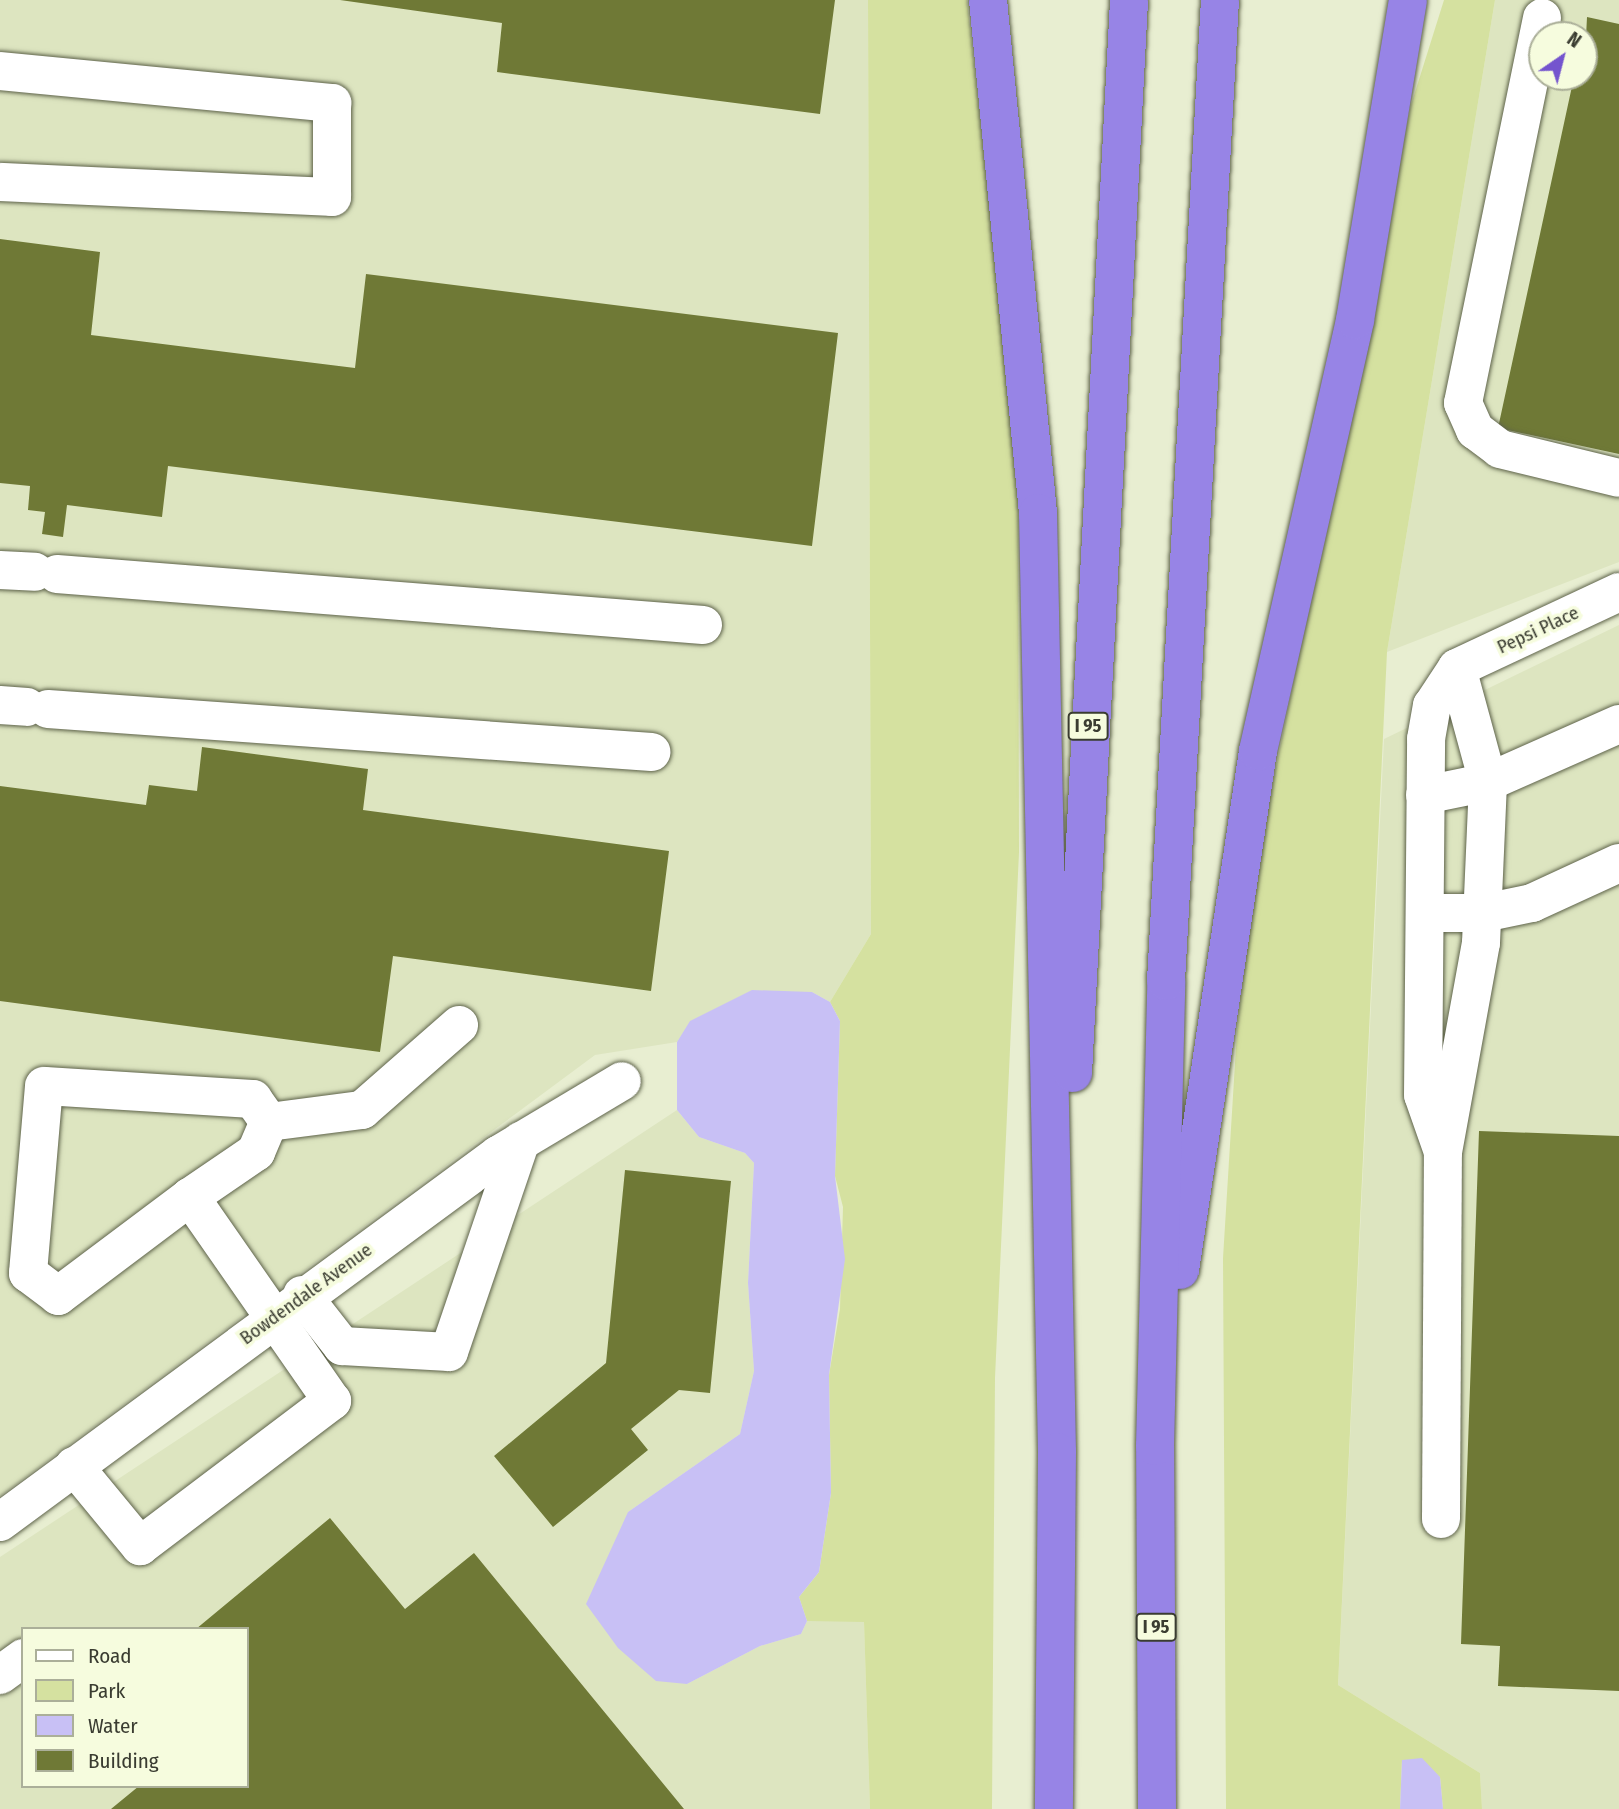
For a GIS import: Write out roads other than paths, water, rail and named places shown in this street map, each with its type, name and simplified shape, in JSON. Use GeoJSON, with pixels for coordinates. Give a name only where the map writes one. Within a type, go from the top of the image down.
{"type":"FeatureCollection","features":[{"type":"Feature","properties":{"kind":"highway"},"geometry":{"type":"LineString","coordinates":[[988,0],[1038,513],[1057,1452]]}},
{"type":"Feature","properties":{"kind":"highway","name":"I 95"},"geometry":{"type":"LineString","coordinates":[[1054,1809],[1057,1452],[1089,703],[1129,0]]}},
{"type":"Feature","properties":{"kind":"highway","name":"I 95"},"geometry":{"type":"LineString","coordinates":[[1157,1809],[1154,1446],[1171,854],[1220,0]]}},
{"type":"Feature","properties":{"kind":"highway"},"geometry":{"type":"LineString","coordinates":[[1154,1446],[1253,777],[1280,630],[1357,307],[1408,0]]}},
{"type":"Feature","properties":{"kind":"street"},"geometry":{"type":"LineString","coordinates":[[1542,18],[1463,403],[1475,430],[1500,449],[1619,478]]}},
{"type":"Feature","properties":{"kind":"street"},"geometry":{"type":"LineString","coordinates":[[0,71],[332,103],[332,197],[0,182]]}},
{"type":"Feature","properties":{"kind":"street"},"geometry":{"type":"LineString","coordinates":[[31,572],[703,625]]}},
{"type":"Feature","properties":{"kind":"street","name":"Pepsi Place"},"geometry":{"type":"LineString","coordinates":[[1457,668],[1619,592]]}},
{"type":"Feature","properties":{"kind":"street"},"geometry":{"type":"LineString","coordinates":[[1441,1519],[1443,1152],[1484,913],[1489,782],[1457,668]]}},
{"type":"Feature","properties":{"kind":"street"},"geometry":{"type":"LineString","coordinates":[[1443,1152],[1423,1095],[1426,794],[1432,706],[1457,668]]}},
{"type":"Feature","properties":{"kind":"street"},"geometry":{"type":"LineString","coordinates":[[25,707],[651,752]]}},
{"type":"Feature","properties":{"kind":"street"},"geometry":{"type":"LineString","coordinates":[[1426,794],[1489,782],[1619,724]]}},
{"type":"Feature","properties":{"kind":"street"},"geometry":{"type":"LineString","coordinates":[[1426,913],[1484,913],[1532,903],[1619,863]]}},
{"type":"Feature","properties":{"kind":"street"},"geometry":{"type":"LineString","coordinates":[[269,1122],[362,1110],[459,1026]]}},
{"type":"Feature","properties":{"kind":"street","name":"Bowdendale Avenue"},"geometry":{"type":"LineString","coordinates":[[0,1522],[288,1305],[521,1141],[622,1081]]}},
{"type":"Feature","properties":{"kind":"street"},"geometry":{"type":"LineString","coordinates":[[44,1086],[253,1099],[269,1122],[256,1152],[58,1296],[28,1273],[44,1086]]}},
{"type":"Feature","properties":{"kind":"street"},"geometry":{"type":"LineString","coordinates":[[190,1198],[288,1305],[342,1346],[449,1352],[521,1141]]}},
{"type":"Feature","properties":{"kind":"street"},"geometry":{"type":"LineString","coordinates":[[74,1466],[140,1546],[332,1401],[288,1305]]}},
{"type":"Feature","properties":{"kind":"street"},"geometry":{"type":"LineString","coordinates":[[0,1675],[21,1659]]}},
{"type":"Feature","properties":{"kind":"water"},"geometry":{"type":"Polygon","coordinates":[[[752,990],[812,992],[830,1002],[840,1021],[835,1176],[845,1259],[829,1375],[831,1493],[819,1572],[799,1597],[807,1621],[801,1634],[760,1646],[687,1684],[656,1681],[618,1648],[586,1604],[628,1512],[740,1434],[754,1371],[748,1283],[754,1163],[745,1153],[699,1137],[677,1110],[677,1042],[690,1021],[752,990]]]}},
{"type":"Feature","properties":{"kind":"water"},"geometry":{"type":"Polygon","coordinates":[[[1422,1758],[1440,1777],[1443,1809],[1400,1809],[1402,1760],[1422,1758]]]}}]}
